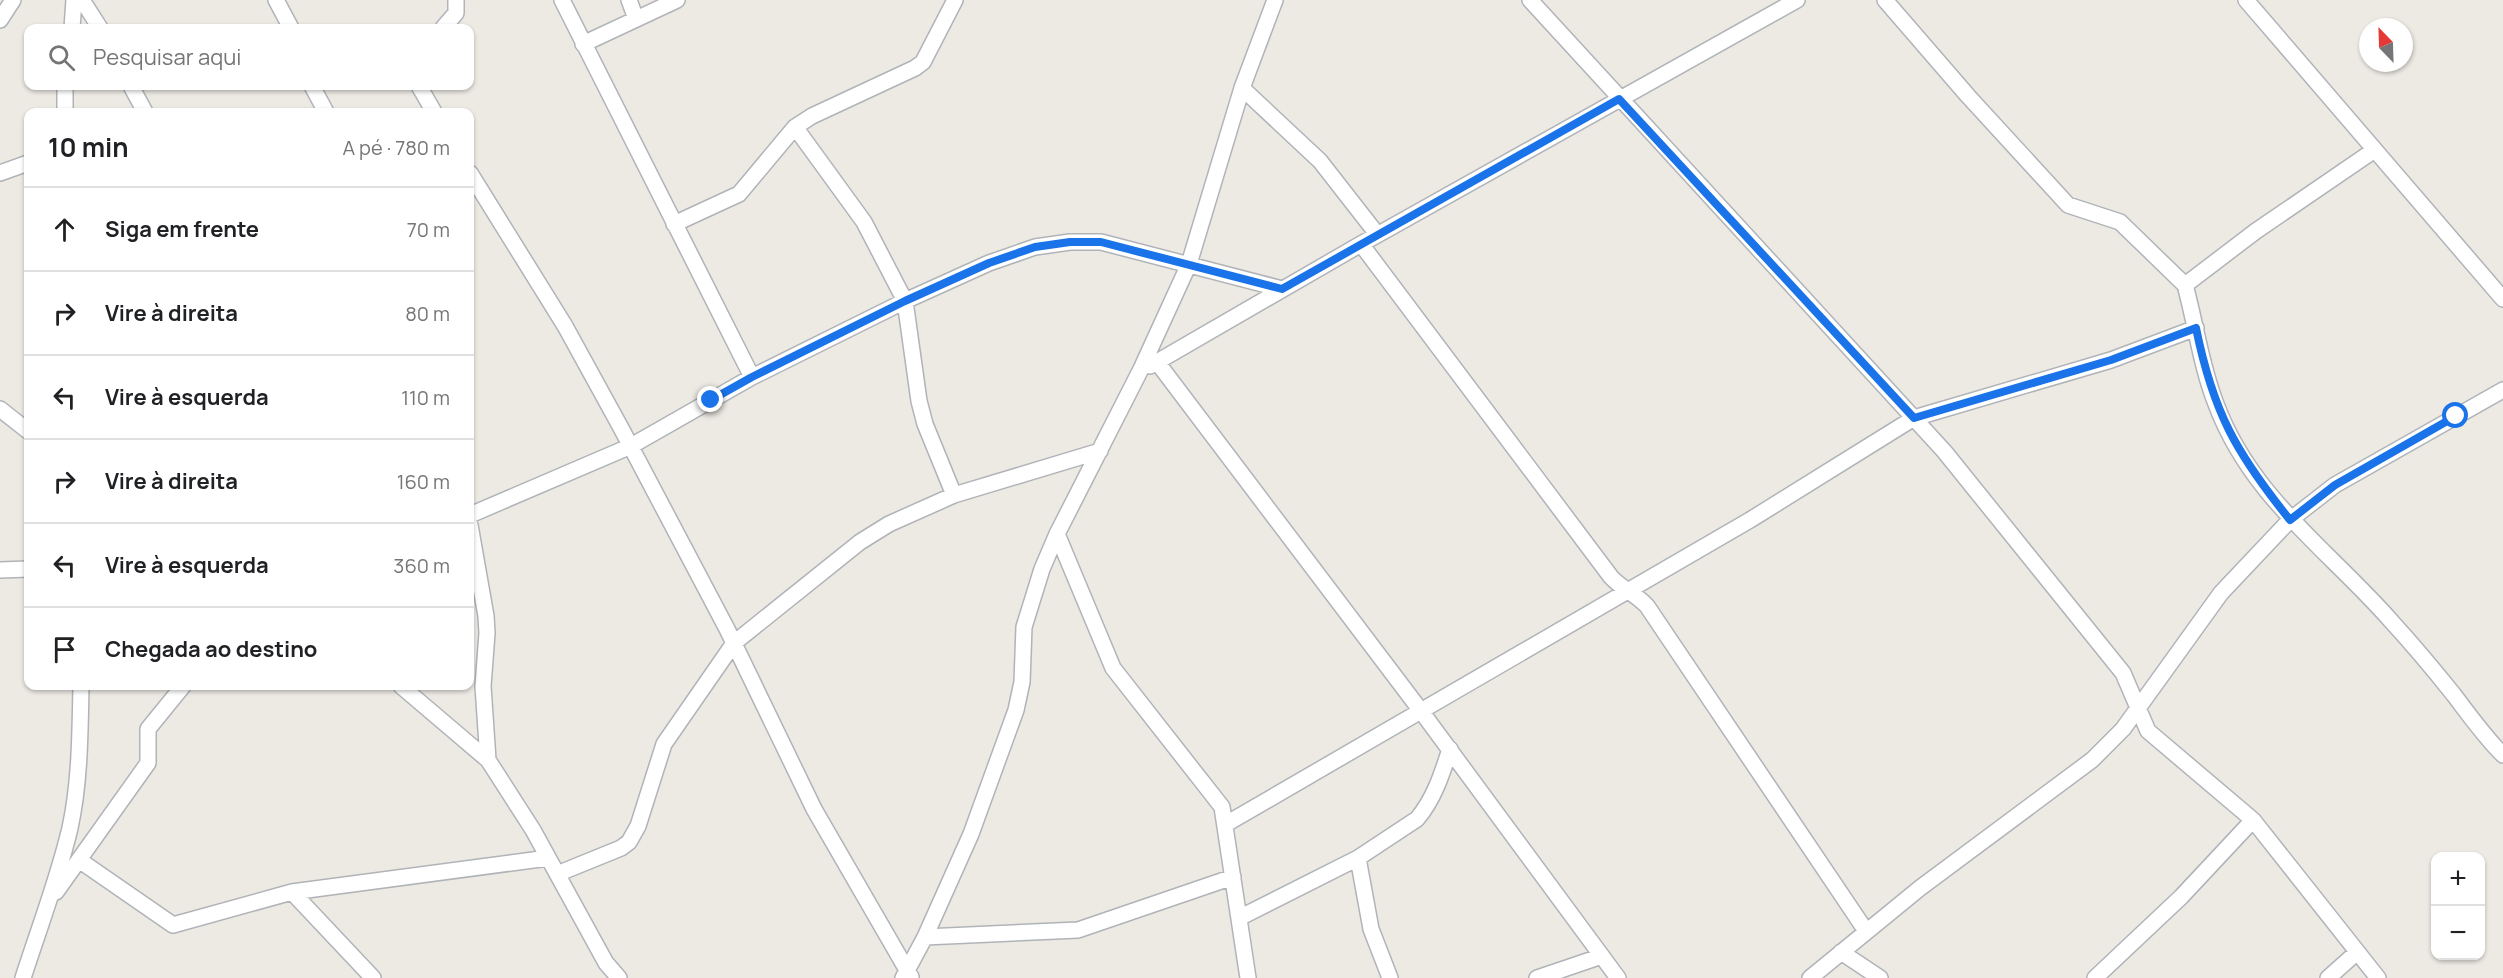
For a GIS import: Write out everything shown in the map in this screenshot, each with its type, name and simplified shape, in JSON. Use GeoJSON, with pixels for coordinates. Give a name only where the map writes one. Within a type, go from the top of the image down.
{"type":"FeatureCollection","features":[{"type":"Feature","properties":{"kind":"street"},"geometry":{"type":"LineString","coordinates":[[0,20],[13,0]]}},
{"type":"Feature","properties":{"kind":"street"},"geometry":{"type":"LineString","coordinates":[[72,24],[74,0]]}},
{"type":"Feature","properties":{"kind":"street"},"geometry":{"type":"LineString","coordinates":[[82,0],[97,24]]}},
{"type":"Feature","properties":{"kind":"street"},"geometry":{"type":"LineString","coordinates":[[276,0],[289,24]]}},
{"type":"Feature","properties":{"kind":"street"},"geometry":{"type":"LineString","coordinates":[[446,24],[456,13],[456,0]]}},
{"type":"Feature","properties":{"kind":"street"},"geometry":{"type":"LineString","coordinates":[[562,0],[752,377]]}},
{"type":"Feature","properties":{"kind":"street"},"geometry":{"type":"LineString","coordinates":[[629,0],[636,19]]}},
{"type":"Feature","properties":{"kind":"street"},"geometry":{"type":"LineString","coordinates":[[583,44],[677,0]]}},
{"type":"Feature","properties":{"kind":"street"},"geometry":{"type":"LineString","coordinates":[[674,224],[739,194],[795,127],[812,116],[915,68],[923,62],[955,0]]}},
{"type":"Feature","properties":{"kind":"street"},"geometry":{"type":"LineString","coordinates":[[907,975],[971,834],[1016,710],[1023,682],[1024,627],[1042,569],[1057,534],[1142,369],[1189,264],[1242,88],[1275,0]]}},
{"type":"Feature","properties":{"kind":"street"},"geometry":{"type":"LineString","coordinates":[[1530,0],[1944,451],[2123,673],[2148,731],[2253,820],[2378,978]]}},
{"type":"Feature","properties":{"kind":"street"},"geometry":{"type":"LineString","coordinates":[[1142,369],[1377,234],[1797,0]]}},
{"type":"Feature","properties":{"kind":"street"},"geometry":{"type":"LineString","coordinates":[[1885,0],[2068,206],[2114,218],[2120,222],[2185,285],[2205,372],[2216,405],[2236,448],[2260,483],[2290,520],[2361,587],[2421,653],[2486,738],[2503,755]]}},
{"type":"Feature","properties":{"kind":"street"},"geometry":{"type":"LineString","coordinates":[[2246,0],[2373,151],[2503,299]]}},
{"type":"Feature","properties":{"kind":"street"},"geometry":{"type":"LineString","coordinates":[[1242,88],[1320,161],[1377,234]]}},
{"type":"Feature","properties":{"kind":"street"},"geometry":{"type":"LineString","coordinates":[[65,90],[65,108]]}},
{"type":"Feature","properties":{"kind":"street"},"geometry":{"type":"LineString","coordinates":[[133,90],[143,108]]}},
{"type":"Feature","properties":{"kind":"street"},"geometry":{"type":"LineString","coordinates":[[314,90],[324,108]]}},
{"type":"Feature","properties":{"kind":"street"},"geometry":{"type":"LineString","coordinates":[[421,90],[432,108]]}},
{"type":"Feature","properties":{"kind":"street"},"geometry":{"type":"LineString","coordinates":[[795,127],[864,222],[905,301],[924,424],[954,495]]}},
{"type":"Feature","properties":{"kind":"street"},"geometry":{"type":"LineString","coordinates":[[2185,285],[2256,231],[2373,151]]}},
{"type":"Feature","properties":{"kind":"street"},"geometry":{"type":"LineString","coordinates":[[0,173],[24,164]]}},
{"type":"Feature","properties":{"kind":"street"},"geometry":{"type":"LineString","coordinates":[[474,179],[565,326],[631,446],[734,643],[814,808],[907,975]]}},
{"type":"Feature","properties":{"kind":"street"},"geometry":{"type":"LineString","coordinates":[[474,513],[631,446],[752,377],[905,301],[989,263],[1035,247],[1070,242],[1101,242],[1282,289]]}},
{"type":"Feature","properties":{"kind":"street"},"geometry":{"type":"LineString","coordinates":[[1360,244],[1611,577],[1618,585],[1629,590],[1647,606],[1866,931]]}},
{"type":"Feature","properties":{"kind":"street"},"geometry":{"type":"LineString","coordinates":[[1226,824],[1749,520],[1914,418],[2111,360],[2196,328]]}},
{"type":"Feature","properties":{"kind":"street"},"geometry":{"type":"LineString","coordinates":[[1157,362],[1421,711],[1618,978]]}},
{"type":"Feature","properties":{"kind":"street"},"geometry":{"type":"LineString","coordinates":[[1810,978],[1866,931],[2092,760],[2123,729],[2222,594],[2290,520],[2335,485],[2503,390]]}},
{"type":"Feature","properties":{"kind":"street"},"geometry":{"type":"LineString","coordinates":[[0,409],[24,428]]}},
{"type":"Feature","properties":{"kind":"street"},"geometry":{"type":"LineString","coordinates":[[557,874],[621,848],[629,842],[638,826],[664,744],[734,643],[860,542],[889,524],[954,495],[1100,451]]}},
{"type":"Feature","properties":{"kind":"street"},"geometry":{"type":"LineString","coordinates":[[1057,534],[1113,668],[1222,807],[1248,978]]}},
{"type":"Feature","properties":{"kind":"street"},"geometry":{"type":"LineString","coordinates":[[474,548],[486,616],[483,686],[488,760]]}},
{"type":"Feature","properties":{"kind":"street"},"geometry":{"type":"LineString","coordinates":[[0,570],[24,569]]}},
{"type":"Feature","properties":{"kind":"street"},"geometry":{"type":"LineString","coordinates":[[23,978],[50,902],[70,826],[80,748],[81,690]]}},
{"type":"Feature","properties":{"kind":"street"},"geometry":{"type":"LineString","coordinates":[[50,902],[148,763],[148,729],[180,690]]}},
{"type":"Feature","properties":{"kind":"street"},"geometry":{"type":"LineString","coordinates":[[406,690],[488,760],[548,858],[606,963],[619,978]]}},
{"type":"Feature","properties":{"kind":"street"},"geometry":{"type":"LineString","coordinates":[[1239,918],[1358,858],[1417,819],[1424,811],[1440,780],[1449,749]]}},
{"type":"Feature","properties":{"kind":"street"},"geometry":{"type":"LineString","coordinates":[[2095,978],[2181,897],[2253,820]]}},
{"type":"Feature","properties":{"kind":"street"},"geometry":{"type":"LineString","coordinates":[[79,860],[173,925],[292,892],[548,858]]}},
{"type":"Feature","properties":{"kind":"street"},"geometry":{"type":"LineString","coordinates":[[1358,858],[1371,929],[1390,978]]}},
{"type":"Feature","properties":{"kind":"street"},"geometry":{"type":"LineString","coordinates":[[925,937],[1077,930],[1233,877]]}},
{"type":"Feature","properties":{"kind":"street"},"geometry":{"type":"LineString","coordinates":[[292,892],[373,978]]}},
{"type":"Feature","properties":{"kind":"street"},"geometry":{"type":"LineString","coordinates":[[1841,952],[1880,978]]}},
{"type":"Feature","properties":{"kind":"street"},"geometry":{"type":"LineString","coordinates":[[2328,978],[2356,953]]}},
{"type":"Feature","properties":{"kind":"street"},"geometry":{"type":"LineString","coordinates":[[1537,978],[1602,956]]}},
{"type":"Feature","properties":{"kind":"route"},"geometry":{"type":"LineString","coordinates":[[711,400],[752,377],[905,301],[989,263],[1035,247],[1070,242],[1101,242],[1282,289],[1619,99],[1914,418],[2111,360],[2196,328],[2205,372],[2216,405],[2236,448],[2260,483],[2290,520],[2335,485],[2456,416]]}}]}
